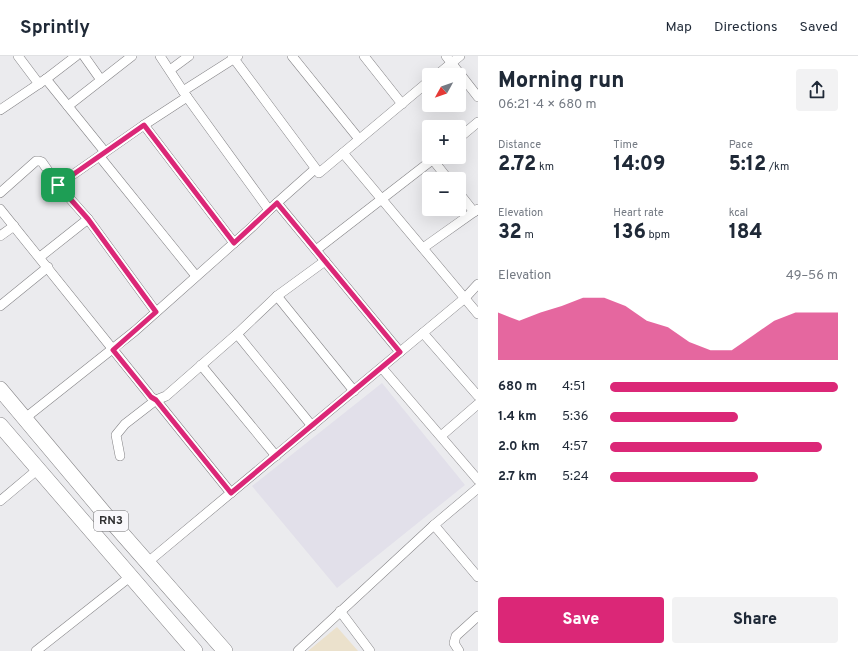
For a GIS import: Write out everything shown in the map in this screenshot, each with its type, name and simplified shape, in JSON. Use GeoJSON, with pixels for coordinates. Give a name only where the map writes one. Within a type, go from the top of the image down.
{"type":"FeatureCollection","features":[{"type":"Feature","properties":{"kind":"highway","name":"RN3"},"geometry":{"type":"LineString","coordinates":[[0,389],[24,419],[68,468],[104,513],[225,651]]}},
{"type":"Feature","properties":{"kind":"highway","name":"RN3"},"geometry":{"type":"LineString","coordinates":[[2,432],[131,576],[195,651]]}},
{"type":"Feature","properties":{"kind":"street"},"geometry":{"type":"LineString","coordinates":[[18,56],[68,106],[103,155],[196,276]]}},
{"type":"Feature","properties":{"kind":"street"},"geometry":{"type":"LineString","coordinates":[[1,108],[43,82],[76,56]]}},
{"type":"Feature","properties":{"kind":"street"},"geometry":{"type":"LineString","coordinates":[[84,56],[102,80]]}},
{"type":"Feature","properties":{"kind":"street"},"geometry":{"type":"LineString","coordinates":[[68,106],[132,56]]}},
{"type":"Feature","properties":{"kind":"street"},"geometry":{"type":"LineString","coordinates":[[160,56],[185,94],[269,210]]}},
{"type":"Feature","properties":{"kind":"street"},"geometry":{"type":"LineString","coordinates":[[170,70],[189,56]]}},
{"type":"Feature","properties":{"kind":"street"},"geometry":{"type":"LineString","coordinates":[[292,56],[359,139]]}},
{"type":"Feature","properties":{"kind":"street"},"geometry":{"type":"LineString","coordinates":[[364,56],[402,104]]}},
{"type":"Feature","properties":{"kind":"street"},"geometry":{"type":"LineString","coordinates":[[460,56],[448,60],[478,98]]}},
{"type":"Feature","properties":{"kind":"street"},"geometry":{"type":"LineString","coordinates":[[58,185],[103,155],[235,57],[319,173],[422,87]]}},
{"type":"Feature","properties":{"kind":"street"},"geometry":{"type":"LineString","coordinates":[[466,132],[478,122]]}},
{"type":"Feature","properties":{"kind":"street"},"geometry":{"type":"LineString","coordinates":[[144,125],[234,243]]}},
{"type":"Feature","properties":{"kind":"street"},"geometry":{"type":"LineString","coordinates":[[343,153],[478,314]]}},
{"type":"Feature","properties":{"kind":"street"},"geometry":{"type":"LineString","coordinates":[[0,193],[37,161],[42,162],[58,185],[88,219],[156,312]]}},
{"type":"Feature","properties":{"kind":"street"},"geometry":{"type":"LineString","coordinates":[[316,250],[426,164]]}},
{"type":"Feature","properties":{"kind":"street"},"geometry":{"type":"LineString","coordinates":[[24,419],[113,350],[315,169]]}},
{"type":"Feature","properties":{"kind":"street"},"geometry":{"type":"LineString","coordinates":[[423,248],[476,211],[466,200]]}},
{"type":"Feature","properties":{"kind":"street"},"geometry":{"type":"LineString","coordinates":[[277,203],[400,352]]}},
{"type":"Feature","properties":{"kind":"street"},"geometry":{"type":"LineString","coordinates":[[0,209],[151,397],[156,400],[231,493]]}},
{"type":"Feature","properties":{"kind":"street"},"geometry":{"type":"LineString","coordinates":[[40,257],[88,219]]}},
{"type":"Feature","properties":{"kind":"street"},"geometry":{"type":"LineString","coordinates":[[0,236],[14,226]]}},
{"type":"Feature","properties":{"kind":"street"},"geometry":{"type":"LineString","coordinates":[[120,456],[116,435],[125,424],[156,400],[166,396],[237,334],[277,296],[326,261]]}},
{"type":"Feature","properties":{"kind":"street"},"geometry":{"type":"LineString","coordinates":[[0,306],[48,268]]}},
{"type":"Feature","properties":{"kind":"street"},"geometry":{"type":"LineString","coordinates":[[148,562],[382,368],[465,298],[478,284]]}},
{"type":"Feature","properties":{"kind":"street"},"geometry":{"type":"LineString","coordinates":[[277,296],[354,391]]}},
{"type":"Feature","properties":{"kind":"street"},"geometry":{"type":"LineString","coordinates":[[423,333],[478,396]]}},
{"type":"Feature","properties":{"kind":"street"},"geometry":{"type":"LineString","coordinates":[[237,334],[312,426]]}},
{"type":"Feature","properties":{"kind":"street"},"geometry":{"type":"LineString","coordinates":[[201,365],[276,456]]}},
{"type":"Feature","properties":{"kind":"street"},"geometry":{"type":"LineString","coordinates":[[382,368],[478,480]]}},
{"type":"Feature","properties":{"kind":"street"},"geometry":{"type":"LineString","coordinates":[[441,436],[478,404]]}},
{"type":"Feature","properties":{"kind":"street"},"geometry":{"type":"LineString","coordinates":[[0,501],[37,470]]}},
{"type":"Feature","properties":{"kind":"street"},"geometry":{"type":"LineString","coordinates":[[298,651],[434,525],[478,488]]}},
{"type":"Feature","properties":{"kind":"street"},"geometry":{"type":"LineString","coordinates":[[434,525],[478,577]]}},
{"type":"Feature","properties":{"kind":"street"},"geometry":{"type":"LineString","coordinates":[[36,651],[131,576]]}},
{"type":"Feature","properties":{"kind":"street"},"geometry":{"type":"LineString","coordinates":[[340,611],[370,651]]}},
{"type":"Feature","properties":{"kind":"street"},"geometry":{"type":"LineString","coordinates":[[459,651],[454,643],[456,636],[478,616]]}},
{"type":"Feature","properties":{"kind":"shaded area"},"geometry":{"type":"Polygon","coordinates":[[[382,383],[465,485],[337,588],[252,486],[382,383]]]}},
{"type":"Feature","properties":{"kind":"shaded area"},"geometry":{"type":"Polygon","coordinates":[[[337,627],[358,651],[308,651],[337,627]]]}},
{"type":"Feature","properties":{"kind":"route"},"geometry":{"type":"LineString","coordinates":[[144,125],[234,243],[277,203],[400,352],[231,493],[204,457],[156,400],[151,397],[113,350],[156,312],[88,219],[58,185],[144,125]]}}]}
